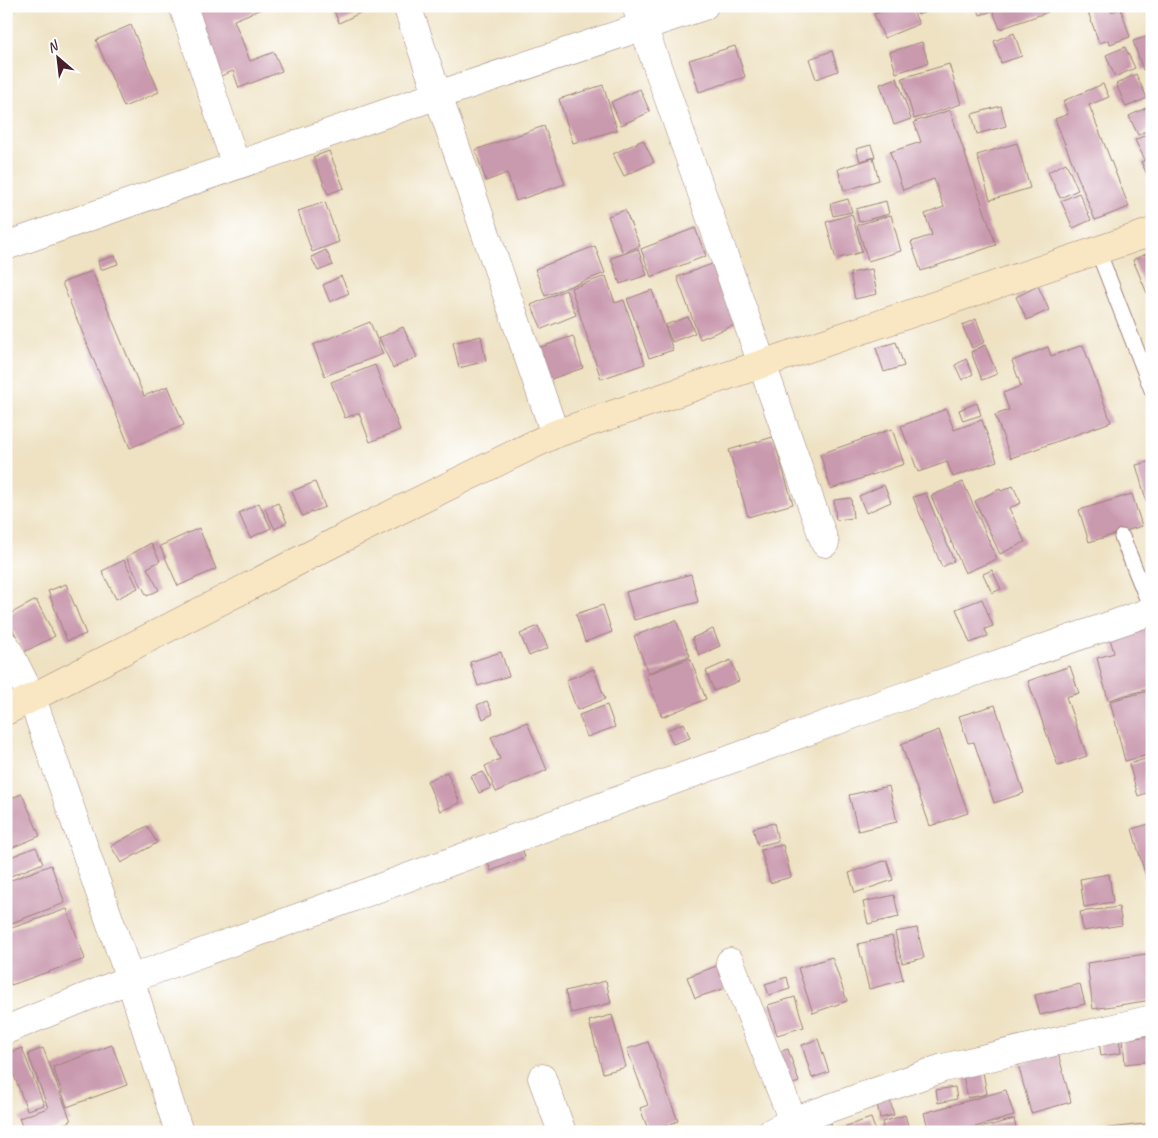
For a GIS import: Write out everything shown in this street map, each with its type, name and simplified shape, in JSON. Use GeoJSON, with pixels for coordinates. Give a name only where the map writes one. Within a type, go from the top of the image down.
{"type":"FeatureCollection","features":[{"type":"Feature","properties":{"kind":"street"},"geometry":{"type":"LineString","coordinates":[[184,6],[236,165]]}},
{"type":"Feature","properties":{"kind":"street"},"geometry":{"type":"LineString","coordinates":[[407,6],[555,434]]}},
{"type":"Feature","properties":{"kind":"street"},"geometry":{"type":"LineString","coordinates":[[6,246],[438,95],[640,17],[704,6]]}},
{"type":"Feature","properties":{"kind":"street"},"geometry":{"type":"LineString","coordinates":[[640,17],[825,543]]}},
{"type":"Feature","properties":{"kind":"street"},"geometry":{"type":"LineString","coordinates":[[6,711],[353,532],[555,434],[762,366],[1152,232]]}},
{"type":"Feature","properties":{"kind":"street"},"geometry":{"type":"LineString","coordinates":[[6,1030],[130,979],[893,700],[1152,611]]}},
{"type":"Feature","properties":{"kind":"street"},"geometry":{"type":"LineString","coordinates":[[6,646],[32,698],[130,979],[179,1132]]}},
{"type":"Feature","properties":{"kind":"street"},"geometry":{"type":"LineString","coordinates":[[730,962],[782,1127],[943,1068],[1152,1019]]}},
{"type":"Feature","properties":{"kind":"street"},"geometry":{"type":"LineString","coordinates":[[542,1078],[562,1132]]}},
{"type":"Feature","properties":{"kind":"lane"},"geometry":{"type":"LineString","coordinates":[[1098,251],[1152,390]]}},
{"type":"Feature","properties":{"kind":"lane"},"geometry":{"type":"LineString","coordinates":[[1122,537],[1152,611]]}},
{"type":"Feature","properties":{"kind":"building"},"geometry":{"type":"Polygon","coordinates":[[[194,6],[269,6],[234,20],[250,61],[274,52],[282,71],[239,88],[233,71],[221,76],[194,6]]]}},
{"type":"Feature","properties":{"kind":"building"},"geometry":{"type":"Polygon","coordinates":[[[332,6],[359,6],[362,12],[339,23],[332,6]]]}},
{"type":"Feature","properties":{"kind":"building"},"geometry":{"type":"Polygon","coordinates":[[[894,6],[911,6],[919,24],[884,38],[874,14],[894,6]]]}},
{"type":"Feature","properties":{"kind":"building"},"geometry":{"type":"Polygon","coordinates":[[[914,6],[940,6],[918,15],[914,6]]]}},
{"type":"Feature","properties":{"kind":"building"},"geometry":{"type":"Polygon","coordinates":[[[977,6],[1046,6],[1048,12],[1000,29],[993,11],[980,15],[977,6]]]}},
{"type":"Feature","properties":{"kind":"building"},"geometry":{"type":"Polygon","coordinates":[[[1086,6],[1109,6],[1111,12],[1121,9],[1130,37],[1110,44],[1109,40],[1099,43],[1086,6]]]}},
{"type":"Feature","properties":{"kind":"building"},"geometry":{"type":"Polygon","coordinates":[[[131,25],[159,92],[124,107],[96,40],[131,25]]]}},
{"type":"Feature","properties":{"kind":"building"},"geometry":{"type":"Polygon","coordinates":[[[1014,33],[1022,56],[1001,63],[994,41],[1014,33]]]}},
{"type":"Feature","properties":{"kind":"building"},"geometry":{"type":"Polygon","coordinates":[[[1152,35],[1152,67],[1143,70],[1133,41],[1152,35]]]}},
{"type":"Feature","properties":{"kind":"building"},"geometry":{"type":"Polygon","coordinates":[[[922,42],[928,63],[896,73],[890,52],[922,42]]]}},
{"type":"Feature","properties":{"kind":"building"},"geometry":{"type":"Polygon","coordinates":[[[735,46],[745,77],[699,92],[689,60],[735,46]]]}},
{"type":"Feature","properties":{"kind":"building"},"geometry":{"type":"Polygon","coordinates":[[[1125,47],[1135,68],[1115,77],[1106,55],[1125,47]]]}},
{"type":"Feature","properties":{"kind":"building"},"geometry":{"type":"Polygon","coordinates":[[[832,51],[838,71],[816,79],[809,59],[832,51]]]}},
{"type":"Feature","properties":{"kind":"building"},"geometry":{"type":"Polygon","coordinates":[[[949,64],[961,104],[914,119],[902,78],[949,64]]]}},
{"type":"Feature","properties":{"kind":"building"},"geometry":{"type":"Polygon","coordinates":[[[1136,74],[1147,98],[1126,107],[1116,84],[1136,74]]]}},
{"type":"Feature","properties":{"kind":"building"},"geometry":{"type":"Polygon","coordinates":[[[897,78],[911,119],[894,125],[880,84],[897,78]]]}},
{"type":"Feature","properties":{"kind":"building"},"geometry":{"type":"Polygon","coordinates":[[[1103,84],[1109,97],[1089,105],[1129,207],[1095,220],[1055,119],[1068,114],[1063,101],[1103,84]]]}},
{"type":"Feature","properties":{"kind":"building"},"geometry":{"type":"Polygon","coordinates":[[[603,85],[617,130],[573,143],[559,99],[603,85]]]}},
{"type":"Feature","properties":{"kind":"building"},"geometry":{"type":"Polygon","coordinates":[[[640,89],[650,112],[621,125],[611,102],[640,89]]]}},
{"type":"Feature","properties":{"kind":"building"},"geometry":{"type":"Polygon","coordinates":[[[1001,106],[1006,126],[977,134],[972,114],[1001,106]]]}},
{"type":"Feature","properties":{"kind":"building"},"geometry":{"type":"Polygon","coordinates":[[[1150,106],[1152,110],[1152,128],[1138,135],[1129,116],[1150,106]]]}},
{"type":"Feature","properties":{"kind":"building"},"geometry":{"type":"Polygon","coordinates":[[[950,110],[996,245],[921,271],[911,242],[932,235],[925,214],[944,207],[934,179],[903,190],[890,152],[921,142],[914,122],[950,110]]]}},
{"type":"Feature","properties":{"kind":"building"},"geometry":{"type":"Polygon","coordinates":[[[544,126],[565,184],[516,201],[507,173],[486,181],[475,150],[544,126]]]}},
{"type":"Feature","properties":{"kind":"building"},"geometry":{"type":"Polygon","coordinates":[[[1152,132],[1152,156],[1145,160],[1135,140],[1152,132]]]}},
{"type":"Feature","properties":{"kind":"building"},"geometry":{"type":"Polygon","coordinates":[[[643,140],[654,162],[624,176],[613,154],[643,140]]]}},
{"type":"Feature","properties":{"kind":"building"},"geometry":{"type":"Polygon","coordinates":[[[1017,143],[1030,188],[990,200],[977,155],[1017,143]]]}},
{"type":"Feature","properties":{"kind":"building"},"geometry":{"type":"Polygon","coordinates":[[[871,145],[875,157],[860,161],[856,149],[871,145]]]}},
{"type":"Feature","properties":{"kind":"building"},"geometry":{"type":"Polygon","coordinates":[[[329,151],[344,188],[328,194],[313,157],[329,151]]]}},
{"type":"Feature","properties":{"kind":"building"},"geometry":{"type":"Polygon","coordinates":[[[1152,157],[1152,184],[1141,162],[1152,157]]]}},
{"type":"Feature","properties":{"kind":"building"},"geometry":{"type":"Polygon","coordinates":[[[873,158],[879,180],[844,191],[838,169],[873,158]]]}},
{"type":"Feature","properties":{"kind":"building"},"geometry":{"type":"Polygon","coordinates":[[[1066,163],[1078,190],[1060,198],[1048,172],[1066,163]]]}},
{"type":"Feature","properties":{"kind":"building"},"geometry":{"type":"Polygon","coordinates":[[[1079,193],[1091,220],[1073,228],[1061,201],[1079,193]]]}},
{"type":"Feature","properties":{"kind":"building"},"geometry":{"type":"Polygon","coordinates":[[[848,199],[852,212],[833,216],[830,204],[848,199]]]}},
{"type":"Feature","properties":{"kind":"building"},"geometry":{"type":"Polygon","coordinates":[[[886,201],[889,214],[859,222],[856,209],[886,201]]]}},
{"type":"Feature","properties":{"kind":"building"},"geometry":{"type":"Polygon","coordinates":[[[325,202],[339,242],[312,252],[298,211],[325,202]]]}},
{"type":"Feature","properties":{"kind":"building"},"geometry":{"type":"Polygon","coordinates":[[[625,210],[640,246],[623,253],[608,216],[625,210]]]}},
{"type":"Feature","properties":{"kind":"building"},"geometry":{"type":"Polygon","coordinates":[[[852,214],[862,252],[836,259],[826,222],[852,214]]]}},
{"type":"Feature","properties":{"kind":"building"},"geometry":{"type":"Polygon","coordinates":[[[891,215],[901,251],[868,261],[857,225],[891,215]]]}},
{"type":"Feature","properties":{"kind":"building"},"geometry":{"type":"Polygon","coordinates":[[[695,228],[706,256],[651,277],[641,249],[695,228]]]}},
{"type":"Feature","properties":{"kind":"building"},"geometry":{"type":"Polygon","coordinates":[[[595,246],[605,273],[545,296],[535,269],[595,246]]]}},
{"type":"Feature","properties":{"kind":"building"},"geometry":{"type":"Polygon","coordinates":[[[638,249],[647,275],[620,284],[611,258],[638,249]]]}},
{"type":"Feature","properties":{"kind":"building"},"geometry":{"type":"Polygon","coordinates":[[[326,250],[333,265],[318,271],[311,257],[326,250]]]}},
{"type":"Feature","properties":{"kind":"building"},"geometry":{"type":"Polygon","coordinates":[[[1152,251],[1152,305],[1133,260],[1152,251]]]}},
{"type":"Feature","properties":{"kind":"building"},"geometry":{"type":"Polygon","coordinates":[[[115,256],[118,264],[100,270],[98,261],[115,256]]]}},
{"type":"Feature","properties":{"kind":"building"},"geometry":{"type":"Polygon","coordinates":[[[712,264],[735,325],[700,339],[677,277],[712,264]]]}},
{"type":"Feature","properties":{"kind":"building"},"geometry":{"type":"Polygon","coordinates":[[[872,269],[877,294],[855,299],[850,273],[872,269]]]}},
{"type":"Feature","properties":{"kind":"building"},"geometry":{"type":"Polygon","coordinates":[[[92,271],[144,396],[168,386],[184,425],[130,448],[62,283],[92,271]]]}},
{"type":"Feature","properties":{"kind":"building"},"geometry":{"type":"Polygon","coordinates":[[[341,276],[349,293],[330,302],[323,285],[341,276]]]}},
{"type":"Feature","properties":{"kind":"building"},"geometry":{"type":"Polygon","coordinates":[[[606,276],[615,303],[624,300],[645,364],[601,379],[571,288],[606,276]]]}},
{"type":"Feature","properties":{"kind":"building"},"geometry":{"type":"Polygon","coordinates":[[[1038,286],[1049,310],[1027,320],[1016,297],[1038,286]]]}},
{"type":"Feature","properties":{"kind":"building"},"geometry":{"type":"Polygon","coordinates":[[[566,290],[576,315],[542,329],[531,305],[566,290]]]}},
{"type":"Feature","properties":{"kind":"building"},"geometry":{"type":"Polygon","coordinates":[[[652,290],[673,350],[649,358],[627,299],[652,290]]]}},
{"type":"Feature","properties":{"kind":"building"},"geometry":{"type":"Polygon","coordinates":[[[688,317],[695,333],[672,342],[665,325],[688,317]]]}},
{"type":"Feature","properties":{"kind":"building"},"geometry":{"type":"Polygon","coordinates":[[[976,319],[985,342],[972,348],[962,325],[976,319]]]}},
{"type":"Feature","properties":{"kind":"building"},"geometry":{"type":"Polygon","coordinates":[[[370,322],[383,354],[325,376],[313,345],[370,322]]]}},
{"type":"Feature","properties":{"kind":"building"},"geometry":{"type":"Polygon","coordinates":[[[403,327],[417,357],[393,368],[379,338],[403,327]]]}},
{"type":"Feature","properties":{"kind":"building"},"geometry":{"type":"Polygon","coordinates":[[[481,336],[486,361],[459,368],[453,343],[481,336]]]}},
{"type":"Feature","properties":{"kind":"building"},"geometry":{"type":"Polygon","coordinates":[[[573,336],[583,368],[548,380],[538,348],[573,336]]]}},
{"type":"Feature","properties":{"kind":"building"},"geometry":{"type":"Polygon","coordinates":[[[896,342],[904,366],[884,372],[876,348],[896,342]]]}},
{"type":"Feature","properties":{"kind":"building"},"geometry":{"type":"Polygon","coordinates":[[[985,345],[997,374],[982,380],[971,352],[985,345]]]}},
{"type":"Feature","properties":{"kind":"building"},"geometry":{"type":"Polygon","coordinates":[[[1083,345],[1111,422],[1011,458],[995,415],[1009,410],[1003,393],[1021,386],[1012,361],[1048,347],[1051,356],[1083,345]]]}},
{"type":"Feature","properties":{"kind":"building"},"geometry":{"type":"Polygon","coordinates":[[[966,359],[973,374],[962,380],[955,365],[966,359]]]}},
{"type":"Feature","properties":{"kind":"building"},"geometry":{"type":"Polygon","coordinates":[[[375,365],[400,430],[370,442],[359,413],[345,418],[331,382],[375,365]]]}},
{"type":"Feature","properties":{"kind":"building"},"geometry":{"type":"Polygon","coordinates":[[[977,403],[981,415],[963,421],[959,410],[977,403]]]}},
{"type":"Feature","properties":{"kind":"building"},"geometry":{"type":"Polygon","coordinates":[[[946,409],[954,430],[982,420],[997,461],[953,477],[947,462],[918,472],[901,426],[946,409]]]}},
{"type":"Feature","properties":{"kind":"building"},"geometry":{"type":"Polygon","coordinates":[[[892,429],[904,464],[831,489],[820,454],[892,429]]]}},
{"type":"Feature","properties":{"kind":"building"},"geometry":{"type":"Polygon","coordinates":[[[773,437],[793,504],[748,517],[729,450],[773,437]]]}},
{"type":"Feature","properties":{"kind":"building"},"geometry":{"type":"Polygon","coordinates":[[[1152,461],[1152,517],[1151,517],[1136,465],[1152,461]]]}},
{"type":"Feature","properties":{"kind":"building"},"geometry":{"type":"Polygon","coordinates":[[[315,482],[325,507],[302,516],[292,491],[315,482]]]}},
{"type":"Feature","properties":{"kind":"building"},"geometry":{"type":"Polygon","coordinates":[[[963,482],[997,559],[965,573],[931,496],[963,482]]]}},
{"type":"Feature","properties":{"kind":"building"},"geometry":{"type":"Polygon","coordinates":[[[884,485],[891,502],[866,513],[859,496],[884,485]]]}},
{"type":"Feature","properties":{"kind":"building"},"geometry":{"type":"Polygon","coordinates":[[[1013,486],[1021,503],[1009,508],[1025,542],[1000,554],[975,501],[1000,489],[1001,491],[1013,486]]]}},
{"type":"Feature","properties":{"kind":"building"},"geometry":{"type":"Polygon","coordinates":[[[926,493],[954,561],[942,567],[913,497],[926,493]]]}},
{"type":"Feature","properties":{"kind":"building"},"geometry":{"type":"Polygon","coordinates":[[[1132,494],[1142,526],[1089,542],[1079,510],[1132,494]]]}},
{"type":"Feature","properties":{"kind":"building"},"geometry":{"type":"Polygon","coordinates":[[[851,498],[853,518],[836,520],[834,500],[851,498]]]}},
{"type":"Feature","properties":{"kind":"building"},"geometry":{"type":"Polygon","coordinates":[[[259,503],[271,528],[250,538],[239,513],[259,503]]]}},
{"type":"Feature","properties":{"kind":"building"},"geometry":{"type":"Polygon","coordinates":[[[278,503],[287,522],[275,529],[265,509],[278,503]]]}},
{"type":"Feature","properties":{"kind":"building"},"geometry":{"type":"Polygon","coordinates":[[[199,528],[216,569],[178,586],[160,546],[199,528]]]}},
{"type":"Feature","properties":{"kind":"building"},"geometry":{"type":"Polygon","coordinates":[[[151,543],[160,561],[147,568],[159,590],[147,596],[126,557],[151,543]]]}},
{"type":"Feature","properties":{"kind":"building"},"geometry":{"type":"Polygon","coordinates":[[[124,560],[138,588],[116,599],[102,571],[124,560]]]}},
{"type":"Feature","properties":{"kind":"building"},"geometry":{"type":"Polygon","coordinates":[[[992,570],[1001,589],[992,593],[983,574],[992,570]]]}},
{"type":"Feature","properties":{"kind":"building"},"geometry":{"type":"Polygon","coordinates":[[[691,574],[698,602],[634,620],[626,592],[691,574]]]}},
{"type":"Feature","properties":{"kind":"building"},"geometry":{"type":"Polygon","coordinates":[[[66,584],[86,634],[67,641],[48,591],[66,584]]]}},
{"type":"Feature","properties":{"kind":"building"},"geometry":{"type":"Polygon","coordinates":[[[982,599],[993,626],[985,629],[988,636],[970,643],[956,609],[982,599]]]}},
{"type":"Feature","properties":{"kind":"building"},"geometry":{"type":"Polygon","coordinates":[[[36,600],[55,636],[24,652],[6,616],[36,600]]]}},
{"type":"Feature","properties":{"kind":"building"},"geometry":{"type":"Polygon","coordinates":[[[603,605],[612,632],[585,642],[576,614],[603,605]]]}},
{"type":"Feature","properties":{"kind":"building"},"geometry":{"type":"Polygon","coordinates":[[[1152,619],[1152,688],[1108,700],[1097,658],[1114,653],[1108,631],[1152,619]]]}},
{"type":"Feature","properties":{"kind":"building"},"geometry":{"type":"Polygon","coordinates":[[[676,620],[690,656],[648,673],[634,636],[676,620]]]}},
{"type":"Feature","properties":{"kind":"building"},"geometry":{"type":"Polygon","coordinates":[[[538,626],[548,648],[529,656],[520,634],[538,626]]]}},
{"type":"Feature","properties":{"kind":"building"},"geometry":{"type":"Polygon","coordinates":[[[713,629],[720,646],[699,655],[692,638],[713,629]]]}},
{"type":"Feature","properties":{"kind":"building"},"geometry":{"type":"Polygon","coordinates":[[[501,652],[509,676],[478,686],[470,662],[501,652]]]}},
{"type":"Feature","properties":{"kind":"building"},"geometry":{"type":"Polygon","coordinates":[[[690,658],[706,699],[662,717],[646,675],[690,658]]]}},
{"type":"Feature","properties":{"kind":"building"},"geometry":{"type":"Polygon","coordinates":[[[731,660],[739,681],[714,691],[706,671],[731,660]]]}},
{"type":"Feature","properties":{"kind":"building"},"geometry":{"type":"Polygon","coordinates":[[[1070,666],[1079,693],[1066,697],[1087,756],[1058,766],[1028,681],[1070,666]]]}},
{"type":"Feature","properties":{"kind":"building"},"geometry":{"type":"Polygon","coordinates":[[[594,669],[605,699],[577,710],[566,680],[594,669]]]}},
{"type":"Feature","properties":{"kind":"building"},"geometry":{"type":"Polygon","coordinates":[[[1152,690],[1152,754],[1125,761],[1110,701],[1152,690]]]}},
{"type":"Feature","properties":{"kind":"building"},"geometry":{"type":"Polygon","coordinates":[[[487,701],[493,714],[483,719],[477,705],[487,701]]]}},
{"type":"Feature","properties":{"kind":"building"},"geometry":{"type":"Polygon","coordinates":[[[607,705],[615,727],[587,737],[579,715],[607,705]]]}},
{"type":"Feature","properties":{"kind":"building"},"geometry":{"type":"Polygon","coordinates":[[[995,705],[1024,793],[994,803],[974,742],[968,743],[959,716],[995,705]]]}},
{"type":"Feature","properties":{"kind":"building"},"geometry":{"type":"Polygon","coordinates":[[[527,722],[547,770],[496,792],[485,766],[500,759],[491,737],[527,722]]]}},
{"type":"Feature","properties":{"kind":"building"},"geometry":{"type":"Polygon","coordinates":[[[684,723],[690,738],[673,744],[667,730],[684,723]]]}},
{"type":"Feature","properties":{"kind":"building"},"geometry":{"type":"Polygon","coordinates":[[[939,730],[968,813],[930,826],[901,744],[939,730]]]}},
{"type":"Feature","properties":{"kind":"building"},"geometry":{"type":"Polygon","coordinates":[[[1152,757],[1152,791],[1138,796],[1129,764],[1152,757]]]}},
{"type":"Feature","properties":{"kind":"building"},"geometry":{"type":"Polygon","coordinates":[[[447,772],[460,803],[440,811],[427,781],[447,772]]]}},
{"type":"Feature","properties":{"kind":"building"},"geometry":{"type":"Polygon","coordinates":[[[483,772],[491,788],[479,793],[471,776],[483,772]]]}},
{"type":"Feature","properties":{"kind":"building"},"geometry":{"type":"Polygon","coordinates":[[[889,786],[897,822],[858,831],[849,795],[889,786]]]}},
{"type":"Feature","properties":{"kind":"building"},"geometry":{"type":"Polygon","coordinates":[[[22,794],[40,836],[9,849],[6,841],[6,800],[22,794]]]}},
{"type":"Feature","properties":{"kind":"building"},"geometry":{"type":"Polygon","coordinates":[[[774,823],[778,841],[758,846],[753,828],[774,823]]]}},
{"type":"Feature","properties":{"kind":"building"},"geometry":{"type":"Polygon","coordinates":[[[1152,823],[1152,894],[1151,894],[1132,829],[1152,823]]]}},
{"type":"Feature","properties":{"kind":"building"},"geometry":{"type":"Polygon","coordinates":[[[147,826],[157,843],[121,863],[111,846],[147,826]]]}},
{"type":"Feature","properties":{"kind":"building"},"geometry":{"type":"Polygon","coordinates":[[[783,845],[791,877],[770,883],[761,850],[783,845]]]}},
{"type":"Feature","properties":{"kind":"building"},"geometry":{"type":"Polygon","coordinates":[[[36,847],[43,863],[6,878],[6,853],[8,858],[36,847]]]}},
{"type":"Feature","properties":{"kind":"building"},"geometry":{"type":"Polygon","coordinates":[[[522,848],[525,857],[491,871],[483,850],[522,848]]]}},
{"type":"Feature","properties":{"kind":"building"},"geometry":{"type":"Polygon","coordinates":[[[887,860],[893,880],[855,893],[849,873],[887,860]]]}},
{"type":"Feature","properties":{"kind":"building"},"geometry":{"type":"Polygon","coordinates":[[[51,865],[65,903],[6,925],[6,882],[51,865]]]}},
{"type":"Feature","properties":{"kind":"building"},"geometry":{"type":"Polygon","coordinates":[[[1109,874],[1113,902],[1084,907],[1080,879],[1109,874]]]}},
{"type":"Feature","properties":{"kind":"building"},"geometry":{"type":"Polygon","coordinates":[[[894,895],[899,917],[868,924],[863,902],[894,895]]]}},
{"type":"Feature","properties":{"kind":"building"},"geometry":{"type":"Polygon","coordinates":[[[1119,907],[1122,925],[1083,931],[1080,912],[1119,907]]]}},
{"type":"Feature","properties":{"kind":"building"},"geometry":{"type":"Polygon","coordinates":[[[67,909],[85,959],[11,985],[6,973],[6,930],[67,909]]]}},
{"type":"Feature","properties":{"kind":"building"},"geometry":{"type":"Polygon","coordinates":[[[917,928],[924,958],[902,963],[895,932],[917,928]]]}},
{"type":"Feature","properties":{"kind":"building"},"geometry":{"type":"Polygon","coordinates":[[[892,936],[903,980],[869,989],[858,944],[892,936]]]}},
{"type":"Feature","properties":{"kind":"building"},"geometry":{"type":"Polygon","coordinates":[[[1152,953],[1152,1000],[1093,1009],[1087,963],[1152,953]]]}},
{"type":"Feature","properties":{"kind":"building"},"geometry":{"type":"Polygon","coordinates":[[[832,957],[847,1001],[813,1013],[798,968],[832,957]]]}},
{"type":"Feature","properties":{"kind":"building"},"geometry":{"type":"Polygon","coordinates":[[[722,964],[729,987],[695,998],[687,977],[722,964]]]}},
{"type":"Feature","properties":{"kind":"building"},"geometry":{"type":"Polygon","coordinates":[[[787,977],[790,989],[769,995],[765,984],[787,977]]]}},
{"type":"Feature","properties":{"kind":"building"},"geometry":{"type":"Polygon","coordinates":[[[606,981],[611,1003],[571,1013],[565,991],[606,981]]]}},
{"type":"Feature","properties":{"kind":"building"},"geometry":{"type":"Polygon","coordinates":[[[1080,984],[1085,1004],[1040,1015],[1035,995],[1080,984]]]}},
{"type":"Feature","properties":{"kind":"building"},"geometry":{"type":"Polygon","coordinates":[[[795,997],[804,1027],[777,1035],[768,1005],[795,997]]]}},
{"type":"Feature","properties":{"kind":"building"},"geometry":{"type":"Polygon","coordinates":[[[612,1015],[626,1067],[603,1073],[589,1021],[612,1015]]]}},
{"type":"Feature","properties":{"kind":"building"},"geometry":{"type":"Polygon","coordinates":[[[1152,1036],[1152,1061],[1125,1064],[1123,1039],[1152,1036]]]}},
{"type":"Feature","properties":{"kind":"building"},"geometry":{"type":"Polygon","coordinates":[[[1119,1038],[1121,1053],[1101,1056],[1099,1041],[1119,1038]]]}},
{"type":"Feature","properties":{"kind":"building"},"geometry":{"type":"Polygon","coordinates":[[[818,1039],[829,1072],[812,1078],[802,1045],[818,1039]]]}},
{"type":"Feature","properties":{"kind":"building"},"geometry":{"type":"Polygon","coordinates":[[[648,1042],[678,1121],[649,1132],[640,1108],[648,1105],[627,1049],[648,1042]]]}},
{"type":"Feature","properties":{"kind":"building"},"geometry":{"type":"Polygon","coordinates":[[[112,1045],[127,1085],[67,1107],[53,1067],[112,1045]]]}},
{"type":"Feature","properties":{"kind":"building"},"geometry":{"type":"Polygon","coordinates":[[[22,1048],[44,1105],[27,1110],[6,1054],[22,1048]]]}},
{"type":"Feature","properties":{"kind":"building"},"geometry":{"type":"Polygon","coordinates":[[[43,1048],[71,1121],[44,1132],[24,1132],[19,1118],[48,1108],[28,1054],[43,1048]]]}},
{"type":"Feature","properties":{"kind":"building"},"geometry":{"type":"Polygon","coordinates":[[[788,1049],[799,1082],[784,1087],[773,1054],[788,1049]]]}},
{"type":"Feature","properties":{"kind":"building"},"geometry":{"type":"Polygon","coordinates":[[[1058,1053],[1071,1102],[1031,1113],[1018,1064],[1058,1053]]]}},
{"type":"Feature","properties":{"kind":"building"},"geometry":{"type":"Polygon","coordinates":[[[983,1072],[987,1094],[968,1098],[963,1076],[983,1072]]]}},
{"type":"Feature","properties":{"kind":"building"},"geometry":{"type":"Polygon","coordinates":[[[955,1087],[957,1099],[938,1103],[936,1090],[955,1087]]]}},
{"type":"Feature","properties":{"kind":"building"},"geometry":{"type":"Polygon","coordinates":[[[1006,1090],[1014,1116],[958,1132],[929,1132],[924,1113],[1006,1090]]]}},
{"type":"Feature","properties":{"kind":"building"},"geometry":{"type":"Polygon","coordinates":[[[889,1097],[894,1115],[880,1118],[876,1100],[889,1097]]]}},
{"type":"Feature","properties":{"kind":"building"},"geometry":{"type":"Polygon","coordinates":[[[828,1115],[833,1130],[842,1127],[844,1132],[809,1132],[806,1123],[828,1115]]]}},
{"type":"Feature","properties":{"kind":"building"},"geometry":{"type":"Polygon","coordinates":[[[905,1115],[910,1132],[884,1132],[882,1122],[905,1115]]]}},
{"type":"Feature","properties":{"kind":"building"},"geometry":{"type":"Polygon","coordinates":[[[871,1118],[876,1132],[848,1132],[846,1126],[871,1118]]]}},
{"type":"Feature","properties":{"kind":"building"},"geometry":{"type":"Polygon","coordinates":[[[1014,1119],[1017,1132],[970,1132],[970,1131],[1014,1119]]]}},
{"type":"Feature","properties":{"kind":"building"},"geometry":{"type":"Polygon","coordinates":[[[1152,1123],[1152,1132],[1084,1132],[1084,1131],[1152,1123]]]}}]}
